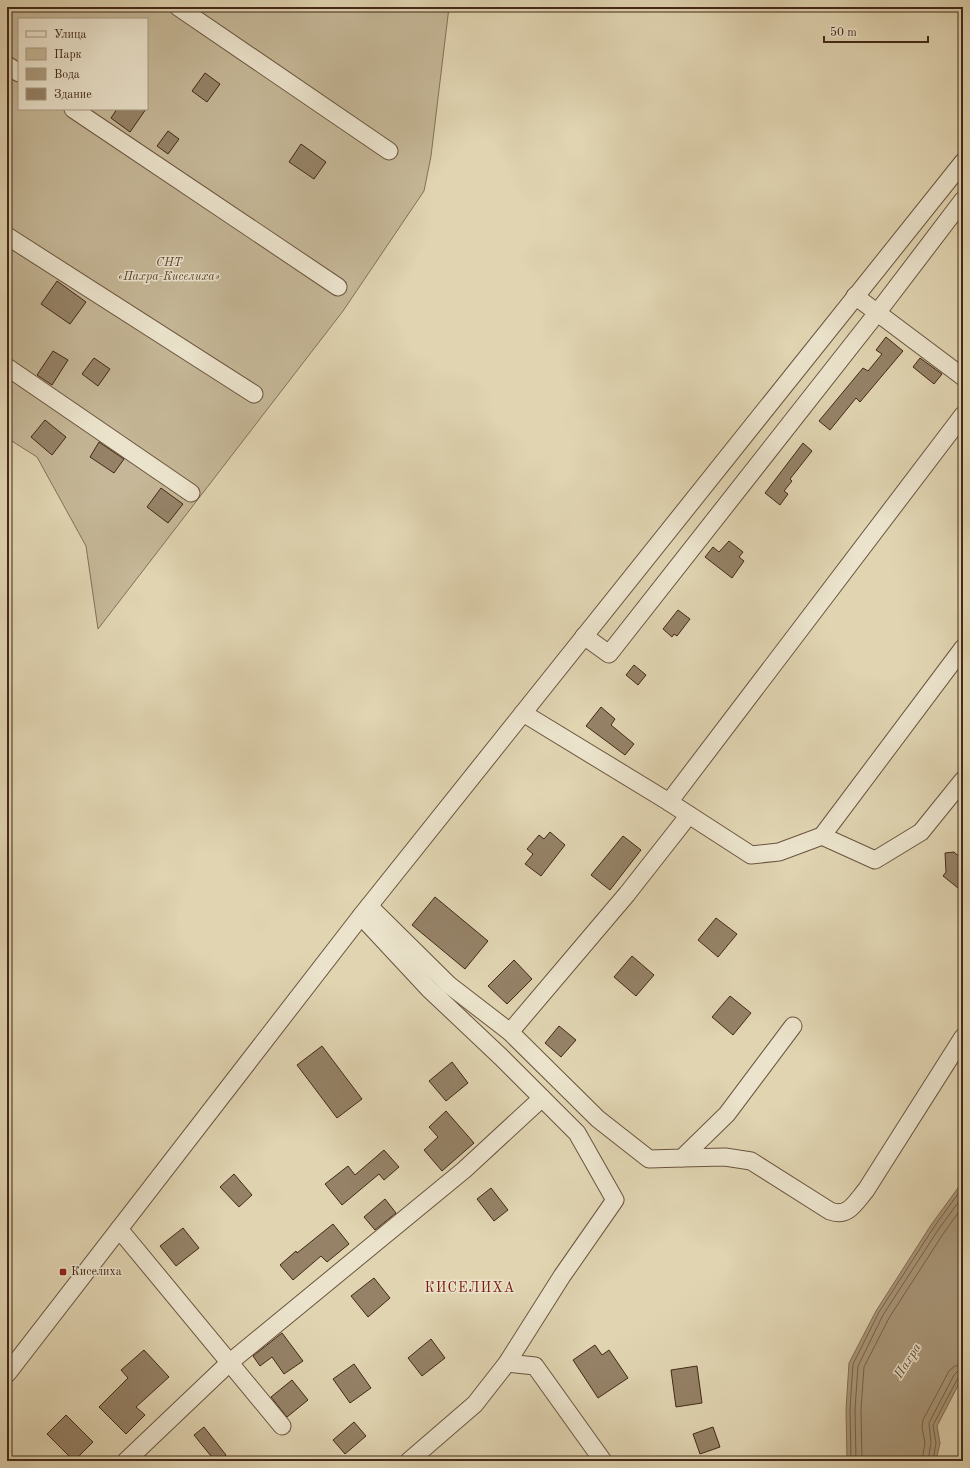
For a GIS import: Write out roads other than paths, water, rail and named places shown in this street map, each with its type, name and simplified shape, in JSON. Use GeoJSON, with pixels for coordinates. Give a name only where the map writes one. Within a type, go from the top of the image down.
{"type":"FeatureCollection","features":[{"type":"Feature","properties":{"kind":"street"},"geometry":{"type":"LineString","coordinates":[[178,7],[389,151]]}},
{"type":"Feature","properties":{"kind":"street"},"geometry":{"type":"LineString","coordinates":[[7,65],[18,72]]}},
{"type":"Feature","properties":{"kind":"street"},"geometry":{"type":"LineString","coordinates":[[74,110],[338,287]]}},
{"type":"Feature","properties":{"kind":"street"},"geometry":{"type":"LineString","coordinates":[[7,1374],[365,911],[963,162]]}},
{"type":"Feature","properties":{"kind":"street"},"geometry":{"type":"LineString","coordinates":[[584,636],[609,654],[877,313],[963,200]]}},
{"type":"Feature","properties":{"kind":"street"},"geometry":{"type":"LineString","coordinates":[[7,236],[254,394]]}},
{"type":"Feature","properties":{"kind":"street"},"geometry":{"type":"LineString","coordinates":[[855,296],[963,377]]}},
{"type":"Feature","properties":{"kind":"street"},"geometry":{"type":"LineString","coordinates":[[7,367],[191,493]]}},
{"type":"Feature","properties":{"kind":"street"},"geometry":{"type":"LineString","coordinates":[[669,802],[963,415]]}},
{"type":"Feature","properties":{"kind":"street"},"geometry":{"type":"LineString","coordinates":[[523,713],[669,802],[751,855],[779,852],[822,836],[963,648]]}},
{"type":"Feature","properties":{"kind":"street"},"geometry":{"type":"LineString","coordinates":[[822,836],[875,860],[921,832],[963,780]]}},
{"type":"Feature","properties":{"kind":"street"},"geometry":{"type":"LineString","coordinates":[[510,1032],[627,894],[689,815]]}},
{"type":"Feature","properties":{"kind":"street"},"geometry":{"type":"LineString","coordinates":[[365,911],[448,986],[510,1032],[598,1119],[649,1159],[725,1157],[751,1161],[830,1211],[838,1214],[849,1210],[866,1190],[963,1037]]}},
{"type":"Feature","properties":{"kind":"street"},"geometry":{"type":"LineString","coordinates":[[365,911],[429,989],[501,1057],[577,1133],[615,1200],[562,1276],[506,1363],[475,1404],[409,1461]]}},
{"type":"Feature","properties":{"kind":"street"},"geometry":{"type":"LineString","coordinates":[[682,1158],[727,1114],[793,1026]]}},
{"type":"Feature","properties":{"kind":"street"},"geometry":{"type":"LineString","coordinates":[[126,1461],[230,1362],[464,1170],[542,1098]]}},
{"type":"Feature","properties":{"kind":"street"},"geometry":{"type":"LineString","coordinates":[[119,1230],[282,1426]]}},
{"type":"Feature","properties":{"kind":"street"},"geometry":{"type":"LineString","coordinates":[[506,1363],[535,1366],[603,1461]]}},
{"type":"Feature","properties":{"kind":"water","name":"Пахра"},"geometry":{"type":"Polygon","coordinates":[[[963,1181],[963,1376],[937,1426],[940,1443],[936,1461],[847,1461],[846,1409],[849,1363],[876,1311],[931,1225],[963,1181]]]}},
{"type":"Feature","properties":{"kind":"place","name":"Киселиха"},"geometry":{"type":"Point","coordinates":[63,1272]}},
{"type":"Feature","properties":{"kind":"district","name":"КИСЕЛИХА"},"geometry":{"type":"Point","coordinates":[470,1288]}},
{"type":"Feature","properties":{"kind":"park label","name":"СНТ «Пахра-Киселиха»"},"geometry":{"type":"Point","coordinates":[169,270]}}]}
